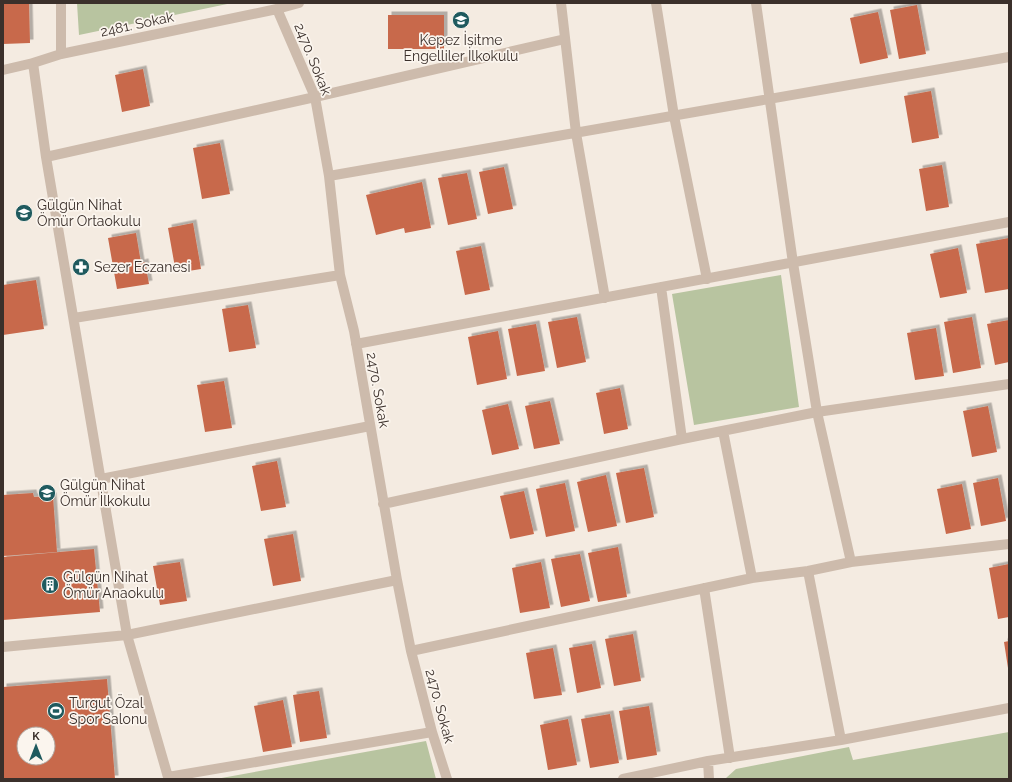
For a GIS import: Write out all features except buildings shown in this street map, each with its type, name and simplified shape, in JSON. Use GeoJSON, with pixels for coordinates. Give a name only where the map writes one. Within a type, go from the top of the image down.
{"type":"FeatureCollection","features":[{"type":"Feature","properties":{"kind":"street"},"geometry":{"type":"LineString","coordinates":[[61,3],[61,54]]}},
{"type":"Feature","properties":{"kind":"street","name":"2481. Sokak"},"geometry":{"type":"LineString","coordinates":[[3,70],[33,63],[61,54],[277,9],[299,3]]}},
{"type":"Feature","properties":{"kind":"street"},"geometry":{"type":"LineString","coordinates":[[561,3],[576,133],[605,298]]}},
{"type":"Feature","properties":{"kind":"street"},"geometry":{"type":"LineString","coordinates":[[656,3],[674,116],[707,279]]}},
{"type":"Feature","properties":{"kind":"street"},"geometry":{"type":"LineString","coordinates":[[756,3],[793,262],[817,412],[851,562]]}},
{"type":"Feature","properties":{"kind":"street","name":"2470. Sokak"},"geometry":{"type":"LineString","coordinates":[[277,9],[315,97],[328,176],[340,275],[356,344],[396,580],[411,651],[432,732],[447,779]]}},
{"type":"Feature","properties":{"kind":"street"},"geometry":{"type":"LineString","coordinates":[[46,157],[565,39]]}},
{"type":"Feature","properties":{"kind":"street"},"geometry":{"type":"LineString","coordinates":[[328,176],[1009,57]]}},
{"type":"Feature","properties":{"kind":"street"},"geometry":{"type":"LineString","coordinates":[[33,63],[46,157],[127,635],[168,777],[432,732]]}},
{"type":"Feature","properties":{"kind":"street"},"geometry":{"type":"LineString","coordinates":[[356,344],[1009,222]]}},
{"type":"Feature","properties":{"kind":"street"},"geometry":{"type":"LineString","coordinates":[[74,318],[340,275]]}},
{"type":"Feature","properties":{"kind":"street"},"geometry":{"type":"LineString","coordinates":[[661,287],[682,439]]}},
{"type":"Feature","properties":{"kind":"street"},"geometry":{"type":"LineString","coordinates":[[384,504],[682,439],[817,412],[1009,384]]}},
{"type":"Feature","properties":{"kind":"street"},"geometry":{"type":"LineString","coordinates":[[101,479],[370,426]]}},
{"type":"Feature","properties":{"kind":"street"},"geometry":{"type":"LineString","coordinates":[[723,431],[752,578]]}},
{"type":"Feature","properties":{"kind":"street"},"geometry":{"type":"LineString","coordinates":[[411,651],[752,578],[808,571],[851,562],[1009,544]]}},
{"type":"Feature","properties":{"kind":"street"},"geometry":{"type":"LineString","coordinates":[[808,571],[841,740]]}},
{"type":"Feature","properties":{"kind":"street"},"geometry":{"type":"LineString","coordinates":[[3,648],[127,635],[396,580]]}},
{"type":"Feature","properties":{"kind":"street"},"geometry":{"type":"LineString","coordinates":[[704,588],[730,758]]}},
{"type":"Feature","properties":{"kind":"street"},"geometry":{"type":"LineString","coordinates":[[623,779],[708,761],[841,740],[1009,708]]}},
{"type":"Feature","properties":{"kind":"street"},"geometry":{"type":"LineString","coordinates":[[708,761],[709,779]]}},
{"type":"Feature","properties":{"kind":"green space"},"geometry":{"type":"Polygon","coordinates":[[[77,3],[232,3],[79,35],[77,3]]]}},
{"type":"Feature","properties":{"kind":"green space"},"geometry":{"type":"Polygon","coordinates":[[[781,275],[799,407],[694,425],[672,294],[781,275]]]}},
{"type":"Feature","properties":{"kind":"green space"},"geometry":{"type":"Polygon","coordinates":[[[1009,732],[1009,779],[726,779],[736,769],[849,747],[853,760],[1009,732]]]}},
{"type":"Feature","properties":{"kind":"green space"},"geometry":{"type":"Polygon","coordinates":[[[426,741],[436,779],[216,779],[426,741]]]}},
{"type":"Feature","properties":{"kind":"place","name":"Kepez İşitme Engelliler İlkokulu"},"geometry":{"type":"Point","coordinates":[461,20]}},
{"type":"Feature","properties":{"kind":"place","name":"Gülgün Nihat Ömür Ortaokulu"},"geometry":{"type":"Point","coordinates":[24,213]}},
{"type":"Feature","properties":{"kind":"place","name":"Sezer Eczanesi"},"geometry":{"type":"Point","coordinates":[81,267]}},
{"type":"Feature","properties":{"kind":"place","name":"Gülgün Nihat Ömür İlkokulu"},"geometry":{"type":"Point","coordinates":[47,493]}},
{"type":"Feature","properties":{"kind":"place","name":"Gülgün Nihat Ömür Anaokulu"},"geometry":{"type":"Point","coordinates":[50,585]}},
{"type":"Feature","properties":{"kind":"place","name":"Turgut Özal Spor Salonu"},"geometry":{"type":"Point","coordinates":[56,711]}}]}
